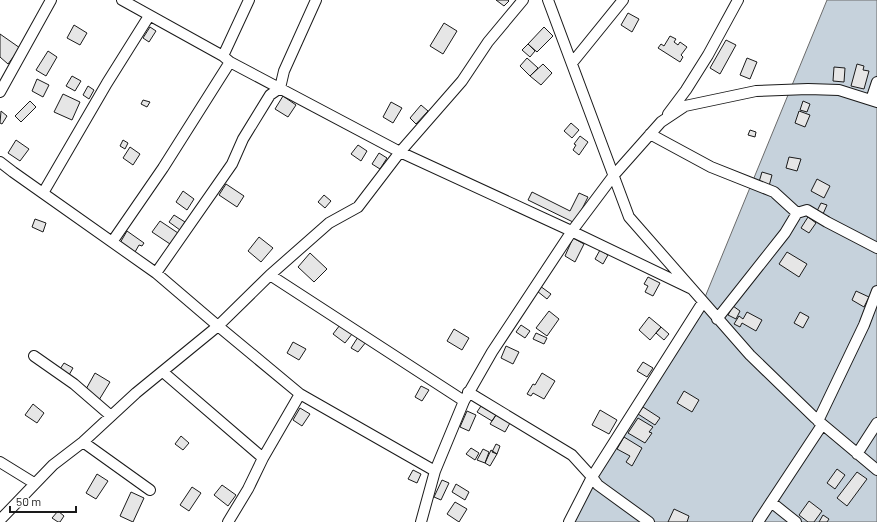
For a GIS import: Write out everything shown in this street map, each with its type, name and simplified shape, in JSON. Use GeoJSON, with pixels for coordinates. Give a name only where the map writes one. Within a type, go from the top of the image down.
{"type":"FeatureCollection","features":[{"type":"Feature","properties":{"kind":"street"},"geometry":{"type":"LineString","coordinates":[[0,92],[51,0]]}},
{"type":"Feature","properties":{"kind":"street"},"geometry":{"type":"LineString","coordinates":[[122,0],[137,4],[149,16],[400,152],[572,231],[690,288]]}},
{"type":"Feature","properties":{"kind":"street"},"geometry":{"type":"LineString","coordinates":[[112,242],[159,173],[226,59],[249,0]]}},
{"type":"Feature","properties":{"kind":"street"},"geometry":{"type":"LineString","coordinates":[[156,273],[232,164],[243,139],[270,95],[280,88],[284,71],[316,0]]}},
{"type":"Feature","properties":{"kind":"street"},"geometry":{"type":"LineString","coordinates":[[0,520],[53,465],[83,442],[111,416],[218,326],[270,275],[329,223],[358,207],[400,152],[462,81],[488,42],[523,0]]}},
{"type":"Feature","properties":{"kind":"street"},"geometry":{"type":"LineString","coordinates":[[548,0],[629,217],[717,319],[759,364],[820,423],[877,470]]}},
{"type":"Feature","properties":{"kind":"street"},"geometry":{"type":"LineString","coordinates":[[572,63],[623,0]]}},
{"type":"Feature","properties":{"kind":"street"},"geometry":{"type":"LineString","coordinates":[[421,522],[435,471],[466,396],[492,352],[572,231],[614,175],[661,122],[690,85],[738,0]]}},
{"type":"Feature","properties":{"kind":"street"},"geometry":{"type":"LineString","coordinates":[[43,193],[106,83],[149,16]]}},
{"type":"Feature","properties":{"kind":"street"},"geometry":{"type":"LineString","coordinates":[[661,122],[685,106],[756,91],[808,89],[839,90],[874,101],[877,82]]}},
{"type":"Feature","properties":{"kind":"street"},"geometry":{"type":"LineString","coordinates":[[650,134],[711,167],[774,192],[797,213]]}},
{"type":"Feature","properties":{"kind":"street"},"geometry":{"type":"LineString","coordinates":[[0,162],[156,273],[300,394],[435,471]]}},
{"type":"Feature","properties":{"kind":"street"},"geometry":{"type":"LineString","coordinates":[[717,319],[785,232],[797,213],[807,210],[877,248]]}},
{"type":"Feature","properties":{"kind":"street"},"geometry":{"type":"LineString","coordinates":[[270,275],[466,396],[572,455],[598,485],[649,522]]}},
{"type":"Feature","properties":{"kind":"street"},"geometry":{"type":"LineString","coordinates":[[758,522],[820,423],[876,297]]}},
{"type":"Feature","properties":{"kind":"street"},"geometry":{"type":"LineString","coordinates":[[569,522],[592,477],[703,302]]}},
{"type":"Feature","properties":{"kind":"street"},"geometry":{"type":"LineString","coordinates":[[34,356],[74,384],[111,416]]}},
{"type":"Feature","properties":{"kind":"street"},"geometry":{"type":"LineString","coordinates":[[163,372],[263,458]]}},
{"type":"Feature","properties":{"kind":"street"},"geometry":{"type":"LineString","coordinates":[[228,522],[248,489],[263,458],[300,394]]}},
{"type":"Feature","properties":{"kind":"street"},"geometry":{"type":"LineString","coordinates":[[857,454],[877,423]]}},
{"type":"Feature","properties":{"kind":"street"},"geometry":{"type":"LineString","coordinates":[[83,442],[150,490]]}},
{"type":"Feature","properties":{"kind":"street"},"geometry":{"type":"LineString","coordinates":[[0,462],[34,483]]}},
{"type":"Feature","properties":{"kind":"street"},"geometry":{"type":"LineString","coordinates":[[771,502],[796,522]]}},
{"type":"Feature","properties":{"kind":"shaded area"},"geometry":{"type":"Polygon","coordinates":[[[827,0],[877,0],[877,522],[569,522],[703,302],[827,0]]]}},
{"type":"Feature","properties":{"kind":"building"},"geometry":{"type":"Polygon","coordinates":[[[496,0],[508,0],[509,1],[504,6],[496,0]]]}},
{"type":"Feature","properties":{"kind":"building"},"geometry":{"type":"Polygon","coordinates":[[[628,13],[639,19],[632,32],[621,25],[628,13]]]}},
{"type":"Feature","properties":{"kind":"building"},"geometry":{"type":"Polygon","coordinates":[[[444,23],[457,31],[443,54],[430,46],[444,23]]]}},
{"type":"Feature","properties":{"kind":"building"},"geometry":{"type":"Polygon","coordinates":[[[74,25],[87,33],[80,45],[67,38],[74,25]]]}},
{"type":"Feature","properties":{"kind":"building"},"geometry":{"type":"Polygon","coordinates":[[[150,27],[156,31],[149,42],[143,38],[150,27]]]}},
{"type":"Feature","properties":{"kind":"building"},"geometry":{"type":"Polygon","coordinates":[[[544,27],[553,36],[537,52],[528,44],[544,27]]]}},
{"type":"Feature","properties":{"kind":"building"},"geometry":{"type":"Polygon","coordinates":[[[0,34],[20,48],[8,64],[0,57],[0,34]]]}},
{"type":"Feature","properties":{"kind":"building"},"geometry":{"type":"Polygon","coordinates":[[[670,36],[676,39],[674,42],[678,45],[680,42],[687,47],[681,55],[683,57],[680,62],[658,48],[661,44],[664,46],[670,36]]]}},
{"type":"Feature","properties":{"kind":"building"},"geometry":{"type":"Polygon","coordinates":[[[726,40],[736,45],[720,74],[710,68],[726,40]]]}},
{"type":"Feature","properties":{"kind":"building"},"geometry":{"type":"Polygon","coordinates":[[[528,44],[535,51],[530,57],[522,50],[528,44]]]}},
{"type":"Feature","properties":{"kind":"building"},"geometry":{"type":"Polygon","coordinates":[[[48,51],[57,57],[46,76],[36,70],[48,51]]]}},
{"type":"Feature","properties":{"kind":"building"},"geometry":{"type":"Polygon","coordinates":[[[527,58],[538,68],[530,76],[520,66],[527,58]]]}},
{"type":"Feature","properties":{"kind":"building"},"geometry":{"type":"Polygon","coordinates":[[[747,58],[757,62],[750,79],[740,75],[747,58]]]}},
{"type":"Feature","properties":{"kind":"building"},"geometry":{"type":"Polygon","coordinates":[[[543,64],[552,73],[541,85],[530,76],[543,64]]]}},
{"type":"Feature","properties":{"kind":"building"},"geometry":{"type":"Polygon","coordinates":[[[857,64],[864,66],[863,70],[869,71],[864,89],[851,86],[857,64]]]}},
{"type":"Feature","properties":{"kind":"building"},"geometry":{"type":"Polygon","coordinates":[[[834,67],[845,68],[844,82],[833,81],[834,67]]]}},
{"type":"Feature","properties":{"kind":"building"},"geometry":{"type":"Polygon","coordinates":[[[72,76],[81,81],[75,91],[66,86],[72,76]]]}},
{"type":"Feature","properties":{"kind":"building"},"geometry":{"type":"Polygon","coordinates":[[[37,79],[49,85],[43,97],[32,91],[37,79]]]}},
{"type":"Feature","properties":{"kind":"building"},"geometry":{"type":"Polygon","coordinates":[[[88,86],[94,90],[89,99],[83,95],[88,86]]]}},
{"type":"Feature","properties":{"kind":"building"},"geometry":{"type":"Polygon","coordinates":[[[63,94],[80,102],[72,120],[54,112],[63,94]]]}},
{"type":"Feature","properties":{"kind":"building"},"geometry":{"type":"Polygon","coordinates":[[[283,96],[296,105],[288,117],[275,109],[283,96]]]}},
{"type":"Feature","properties":{"kind":"building"},"geometry":{"type":"Polygon","coordinates":[[[143,100],[150,102],[147,107],[141,104],[143,100]]]}},
{"type":"Feature","properties":{"kind":"building"},"geometry":{"type":"Polygon","coordinates":[[[30,101],[36,107],[21,122],[15,116],[30,101]]]}},
{"type":"Feature","properties":{"kind":"building"},"geometry":{"type":"Polygon","coordinates":[[[803,101],[810,104],[807,112],[800,110],[803,101]]]}},
{"type":"Feature","properties":{"kind":"building"},"geometry":{"type":"Polygon","coordinates":[[[391,102],[402,108],[393,123],[383,117],[391,102]]]}},
{"type":"Feature","properties":{"kind":"building"},"geometry":{"type":"Polygon","coordinates":[[[421,105],[428,111],[416,124],[410,118],[421,105]]]}},
{"type":"Feature","properties":{"kind":"building"},"geometry":{"type":"Polygon","coordinates":[[[1,111],[7,116],[2,124],[0,123],[1,111]]]}},
{"type":"Feature","properties":{"kind":"building"},"geometry":{"type":"Polygon","coordinates":[[[799,111],[810,115],[805,127],[795,123],[799,111]]]}},
{"type":"Feature","properties":{"kind":"building"},"geometry":{"type":"Polygon","coordinates":[[[571,123],[579,130],[572,138],[564,131],[571,123]]]}},
{"type":"Feature","properties":{"kind":"building"},"geometry":{"type":"Polygon","coordinates":[[[750,130],[756,132],[755,137],[748,135],[750,130]]]}},
{"type":"Feature","properties":{"kind":"building"},"geometry":{"type":"Polygon","coordinates":[[[580,136],[588,142],[579,155],[573,150],[576,145],[574,144],[580,136]]]}},
{"type":"Feature","properties":{"kind":"building"},"geometry":{"type":"Polygon","coordinates":[[[16,140],[29,149],[20,161],[8,153],[16,140]]]}},
{"type":"Feature","properties":{"kind":"building"},"geometry":{"type":"Polygon","coordinates":[[[123,140],[128,143],[125,149],[120,146],[123,140]]]}},
{"type":"Feature","properties":{"kind":"building"},"geometry":{"type":"Polygon","coordinates":[[[358,145],[367,151],[361,161],[351,154],[358,145]]]}},
{"type":"Feature","properties":{"kind":"building"},"geometry":{"type":"Polygon","coordinates":[[[130,147],[140,154],[133,165],[123,158],[130,147]]]}},
{"type":"Feature","properties":{"kind":"building"},"geometry":{"type":"Polygon","coordinates":[[[379,153],[387,158],[380,169],[372,164],[379,153]]]}},
{"type":"Feature","properties":{"kind":"building"},"geometry":{"type":"Polygon","coordinates":[[[789,157],[801,159],[797,171],[786,168],[789,157]]]}},
{"type":"Feature","properties":{"kind":"building"},"geometry":{"type":"Polygon","coordinates":[[[762,172],[772,175],[769,186],[759,182],[762,172]]]}},
{"type":"Feature","properties":{"kind":"building"},"geometry":{"type":"Polygon","coordinates":[[[817,179],[830,186],[824,198],[811,191],[817,179]]]}},
{"type":"Feature","properties":{"kind":"building"},"geometry":{"type":"Polygon","coordinates":[[[226,184],[244,196],[237,207],[219,195],[226,184]]]}},
{"type":"Feature","properties":{"kind":"building"},"geometry":{"type":"Polygon","coordinates":[[[183,191],[194,199],[187,210],[176,202],[183,191]]]}},
{"type":"Feature","properties":{"kind":"building"},"geometry":{"type":"Polygon","coordinates":[[[532,192],[570,211],[579,193],[588,197],[575,223],[528,200],[532,192]]]}},
{"type":"Feature","properties":{"kind":"building"},"geometry":{"type":"Polygon","coordinates":[[[324,195],[331,201],[325,208],[318,202],[324,195]]]}},
{"type":"Feature","properties":{"kind":"building"},"geometry":{"type":"Polygon","coordinates":[[[821,203],[827,205],[823,214],[817,211],[821,203]]]}},
{"type":"Feature","properties":{"kind":"building"},"geometry":{"type":"Polygon","coordinates":[[[174,215],[185,222],[180,230],[169,222],[174,215]]]}},
{"type":"Feature","properties":{"kind":"building"},"geometry":{"type":"Polygon","coordinates":[[[808,217],[816,223],[809,233],[801,228],[808,217]]]}},
{"type":"Feature","properties":{"kind":"building"},"geometry":{"type":"Polygon","coordinates":[[[35,219],[46,223],[43,232],[32,227],[35,219]]]}},
{"type":"Feature","properties":{"kind":"building"},"geometry":{"type":"Polygon","coordinates":[[[160,221],[178,233],[170,244],[152,232],[160,221]]]}},
{"type":"Feature","properties":{"kind":"building"},"geometry":{"type":"Polygon","coordinates":[[[127,231],[144,243],[142,246],[139,245],[135,252],[120,243],[127,231]]]}},
{"type":"Feature","properties":{"kind":"building"},"geometry":{"type":"Polygon","coordinates":[[[259,237],[273,248],[261,262],[248,251],[259,237]]]}},
{"type":"Feature","properties":{"kind":"building"},"geometry":{"type":"Polygon","coordinates":[[[573,238],[584,244],[575,262],[565,256],[573,238]]]}},
{"type":"Feature","properties":{"kind":"building"},"geometry":{"type":"Polygon","coordinates":[[[600,250],[608,255],[603,264],[595,259],[600,250]]]}},
{"type":"Feature","properties":{"kind":"building"},"geometry":{"type":"Polygon","coordinates":[[[787,252],[807,264],[799,277],[779,264],[787,252]]]}},
{"type":"Feature","properties":{"kind":"building"},"geometry":{"type":"Polygon","coordinates":[[[310,253],[327,269],[314,282],[298,267],[310,253]]]}},
{"type":"Feature","properties":{"kind":"building"},"geometry":{"type":"Polygon","coordinates":[[[648,277],[660,283],[653,296],[645,292],[648,286],[644,284],[648,277]]]}},
{"type":"Feature","properties":{"kind":"building"},"geometry":{"type":"Polygon","coordinates":[[[540,286],[551,294],[547,299],[537,291],[540,286]]]}},
{"type":"Feature","properties":{"kind":"building"},"geometry":{"type":"Polygon","coordinates":[[[856,291],[869,297],[864,307],[852,300],[856,291]]]}},
{"type":"Feature","properties":{"kind":"building"},"geometry":{"type":"Polygon","coordinates":[[[733,306],[740,311],[736,319],[728,315],[733,306]]]}},
{"type":"Feature","properties":{"kind":"building"},"geometry":{"type":"Polygon","coordinates":[[[549,311],[559,319],[547,336],[536,328],[549,311]]]}},
{"type":"Feature","properties":{"kind":"building"},"geometry":{"type":"Polygon","coordinates":[[[747,312],[762,320],[756,331],[742,323],[740,327],[734,324],[739,316],[743,319],[747,312]]]}},
{"type":"Feature","properties":{"kind":"building"},"geometry":{"type":"Polygon","coordinates":[[[800,312],[809,317],[803,328],[794,323],[800,312]]]}},
{"type":"Feature","properties":{"kind":"building"},"geometry":{"type":"Polygon","coordinates":[[[649,317],[661,327],[650,340],[639,330],[649,317]]]}},
{"type":"Feature","properties":{"kind":"building"},"geometry":{"type":"Polygon","coordinates":[[[340,325],[352,334],[345,343],[333,334],[340,325]]]}},
{"type":"Feature","properties":{"kind":"building"},"geometry":{"type":"Polygon","coordinates":[[[521,325],[530,331],[525,338],[516,332],[521,325]]]}},
{"type":"Feature","properties":{"kind":"building"},"geometry":{"type":"Polygon","coordinates":[[[661,327],[669,334],[664,340],[656,333],[661,327]]]}},
{"type":"Feature","properties":{"kind":"building"},"geometry":{"type":"Polygon","coordinates":[[[454,329],[469,338],[462,350],[447,341],[454,329]]]}},
{"type":"Feature","properties":{"kind":"building"},"geometry":{"type":"Polygon","coordinates":[[[536,333],[547,338],[544,344],[533,339],[536,333]]]}},
{"type":"Feature","properties":{"kind":"building"},"geometry":{"type":"Polygon","coordinates":[[[358,337],[366,342],[358,352],[351,348],[358,337]]]}},
{"type":"Feature","properties":{"kind":"building"},"geometry":{"type":"Polygon","coordinates":[[[293,342],[306,349],[299,360],[287,353],[293,342]]]}},
{"type":"Feature","properties":{"kind":"building"},"geometry":{"type":"Polygon","coordinates":[[[506,346],[519,352],[513,364],[501,358],[506,346]]]}},
{"type":"Feature","properties":{"kind":"building"},"geometry":{"type":"Polygon","coordinates":[[[643,362],[653,368],[647,377],[637,371],[643,362]]]}},
{"type":"Feature","properties":{"kind":"building"},"geometry":{"type":"Polygon","coordinates":[[[64,363],[73,368],[69,375],[60,369],[64,363]]]}},
{"type":"Feature","properties":{"kind":"building"},"geometry":{"type":"Polygon","coordinates":[[[95,373],[110,382],[99,400],[85,391],[95,373]]]}},
{"type":"Feature","properties":{"kind":"building"},"geometry":{"type":"Polygon","coordinates":[[[542,373],[555,381],[544,399],[533,393],[531,396],[527,394],[533,384],[535,385],[542,373]]]}},
{"type":"Feature","properties":{"kind":"building"},"geometry":{"type":"Polygon","coordinates":[[[421,386],[429,390],[422,401],[415,397],[421,386]]]}},
{"type":"Feature","properties":{"kind":"building"},"geometry":{"type":"Polygon","coordinates":[[[684,391],[699,400],[692,412],[677,403],[684,391]]]}},
{"type":"Feature","properties":{"kind":"building"},"geometry":{"type":"Polygon","coordinates":[[[33,404],[44,413],[37,423],[25,415],[33,404]]]}},
{"type":"Feature","properties":{"kind":"building"},"geometry":{"type":"Polygon","coordinates":[[[481,406],[496,415],[492,421],[477,412],[481,406]]]}},
{"type":"Feature","properties":{"kind":"building"},"geometry":{"type":"Polygon","coordinates":[[[643,407],[660,418],[655,425],[638,414],[643,407]]]}},
{"type":"Feature","properties":{"kind":"building"},"geometry":{"type":"Polygon","coordinates":[[[300,408],[310,414],[302,426],[293,420],[300,408]]]}},
{"type":"Feature","properties":{"kind":"building"},"geometry":{"type":"Polygon","coordinates":[[[600,410],[617,420],[609,434],[592,425],[600,410]]]}},
{"type":"Feature","properties":{"kind":"building"},"geometry":{"type":"Polygon","coordinates":[[[467,411],[476,415],[469,431],[460,427],[467,411]]]}},
{"type":"Feature","properties":{"kind":"building"},"geometry":{"type":"Polygon","coordinates":[[[496,415],[510,423],[505,432],[490,424],[496,415]]]}},
{"type":"Feature","properties":{"kind":"building"},"geometry":{"type":"Polygon","coordinates":[[[638,418],[653,427],[649,432],[652,433],[645,443],[628,433],[638,418]]]}},
{"type":"Feature","properties":{"kind":"building"},"geometry":{"type":"Polygon","coordinates":[[[181,436],[189,443],[183,450],[175,444],[181,436]]]}},
{"type":"Feature","properties":{"kind":"building"},"geometry":{"type":"Polygon","coordinates":[[[624,437],[642,448],[632,466],[626,462],[630,456],[617,449],[624,437]]]}},
{"type":"Feature","properties":{"kind":"building"},"geometry":{"type":"Polygon","coordinates":[[[496,444],[500,446],[497,454],[492,452],[496,444]]]}},
{"type":"Feature","properties":{"kind":"building"},"geometry":{"type":"Polygon","coordinates":[[[471,448],[479,453],[475,460],[466,454],[471,448]]]}},
{"type":"Feature","properties":{"kind":"building"},"geometry":{"type":"Polygon","coordinates":[[[483,449],[489,452],[485,463],[477,460],[483,449]]]}},
{"type":"Feature","properties":{"kind":"building"},"geometry":{"type":"Polygon","coordinates":[[[491,450],[497,454],[490,466],[485,463],[491,450]]]}},
{"type":"Feature","properties":{"kind":"building"},"geometry":{"type":"Polygon","coordinates":[[[837,469],[845,475],[835,489],[827,483],[837,469]]]}},
{"type":"Feature","properties":{"kind":"building"},"geometry":{"type":"Polygon","coordinates":[[[413,470],[421,474],[417,483],[408,479],[413,470]]]}},
{"type":"Feature","properties":{"kind":"building"},"geometry":{"type":"Polygon","coordinates":[[[857,472],[867,479],[847,506],[837,498],[857,472]]]}},
{"type":"Feature","properties":{"kind":"building"},"geometry":{"type":"Polygon","coordinates":[[[97,474],[108,481],[96,499],[86,493],[97,474]]]}},
{"type":"Feature","properties":{"kind":"building"},"geometry":{"type":"Polygon","coordinates":[[[442,480],[449,483],[441,500],[434,497],[442,480]]]}},
{"type":"Feature","properties":{"kind":"building"},"geometry":{"type":"Polygon","coordinates":[[[456,484],[469,492],[465,500],[452,492],[456,484]]]}},
{"type":"Feature","properties":{"kind":"building"},"geometry":{"type":"Polygon","coordinates":[[[222,485],[236,495],[228,506],[214,495],[222,485]]]}},
{"type":"Feature","properties":{"kind":"building"},"geometry":{"type":"Polygon","coordinates":[[[192,487],[201,493],[189,511],[180,505],[192,487]]]}},
{"type":"Feature","properties":{"kind":"building"},"geometry":{"type":"Polygon","coordinates":[[[131,492],[144,498],[133,522],[120,516],[131,492]]]}},
{"type":"Feature","properties":{"kind":"building"},"geometry":{"type":"Polygon","coordinates":[[[809,501],[822,511],[814,522],[808,522],[799,515],[809,501]]]}},
{"type":"Feature","properties":{"kind":"building"},"geometry":{"type":"Polygon","coordinates":[[[455,502],[467,509],[459,522],[447,514],[455,502]]]}},
{"type":"Feature","properties":{"kind":"building"},"geometry":{"type":"Polygon","coordinates":[[[674,509],[689,516],[687,522],[668,522],[674,509]]]}},
{"type":"Feature","properties":{"kind":"building"},"geometry":{"type":"Polygon","coordinates":[[[58,511],[64,516],[60,522],[52,518],[58,511]]]}},
{"type":"Feature","properties":{"kind":"building"},"geometry":{"type":"Polygon","coordinates":[[[823,515],[829,519],[827,522],[819,522],[823,515]]]}}]}
